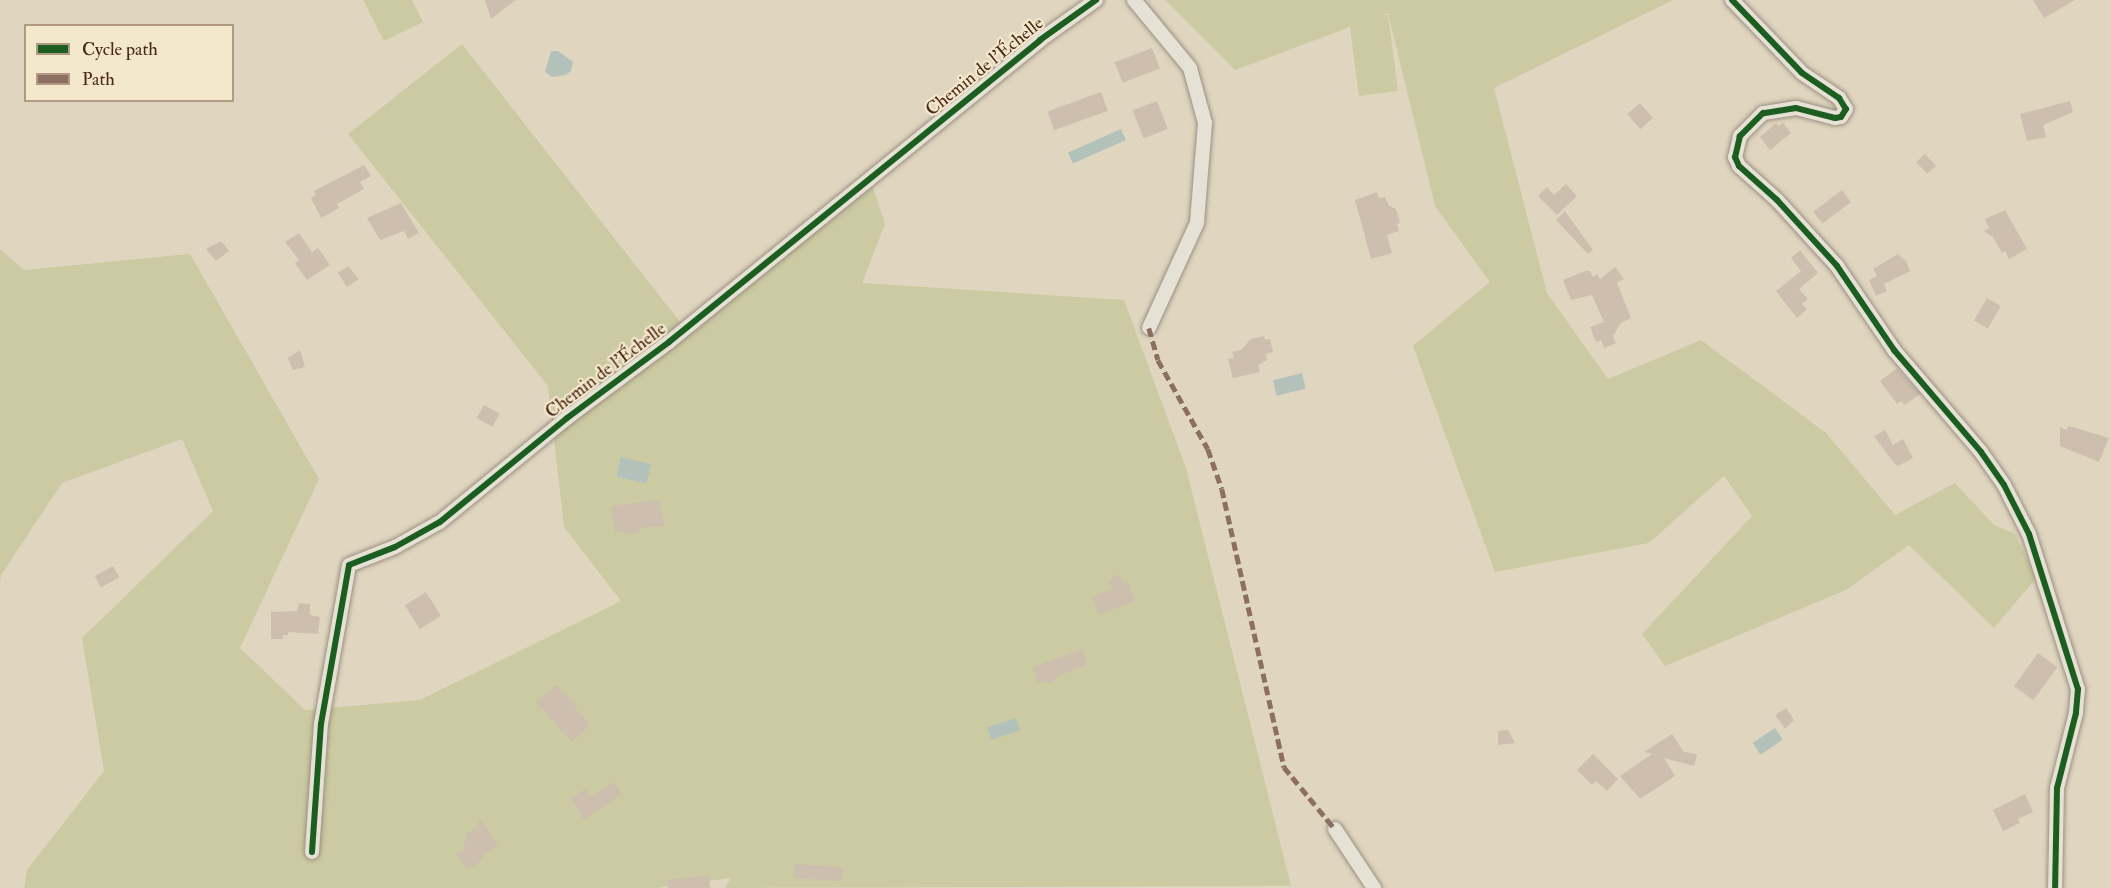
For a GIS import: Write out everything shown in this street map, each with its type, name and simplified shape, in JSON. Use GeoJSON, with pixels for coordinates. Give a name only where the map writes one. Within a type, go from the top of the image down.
{"type":"FeatureCollection","features":[{"type":"Feature","properties":{"kind":"street","name":"Chemin de l’Échelle"},"geometry":{"type":"LineString","coordinates":[[312,852],[321,724],[349,566],[395,547],[440,522],[567,418],[669,342],[1040,40],[1096,0]]}},
{"type":"Feature","properties":{"kind":"street"},"geometry":{"type":"LineString","coordinates":[[1134,0],[1190,68],[1205,123],[1197,223],[1149,328]]}},
{"type":"Feature","properties":{"kind":"street"},"geometry":{"type":"LineString","coordinates":[[1732,0],[1802,73],[1839,98],[1846,109],[1841,117],[1835,118],[1796,108],[1763,113],[1740,136],[1735,157],[1739,166],[1777,200],[1837,266],[1894,350],[1981,452],[2004,485],[2029,534],[2078,689],[2076,713],[2057,788],[2055,888]]}},
{"type":"Feature","properties":{"kind":"street"},"geometry":{"type":"LineString","coordinates":[[1335,830],[1374,888]]}},
{"type":"Feature","properties":{"kind":"green space"},"geometry":{"type":"Polygon","coordinates":[[[363,0],[412,0],[423,22],[384,41],[363,0]]]}},
{"type":"Feature","properties":{"kind":"green space"},"geometry":{"type":"Polygon","coordinates":[[[1165,0],[1673,0],[1494,88],[1547,293],[1608,379],[1701,340],[1826,433],[1895,515],[1955,483],[1994,525],[2015,534],[2036,578],[1994,628],[1909,545],[1846,590],[1665,666],[1642,634],[1752,516],[1724,476],[1649,543],[1495,572],[1413,346],[1490,282],[1435,206],[1388,13],[1383,15],[1388,15],[1398,91],[1359,96],[1350,27],[1235,70],[1165,0]]]}},
{"type":"Feature","properties":{"kind":"green space"},"geometry":{"type":"Polygon","coordinates":[[[462,44],[684,327],[869,176],[885,224],[862,283],[1124,300],[1186,468],[1291,886],[725,888],[731,878],[656,888],[24,888],[27,870],[104,771],[82,638],[213,511],[182,439],[62,483],[1,575],[0,585],[0,249],[24,270],[190,254],[319,479],[240,648],[305,710],[420,700],[621,601],[564,527],[548,386],[348,134],[462,44]]]}},
{"type":"Feature","properties":{"kind":"shaded area"},"geometry":{"type":"Polygon","coordinates":[[[551,51],[558,51],[573,62],[571,71],[566,75],[552,77],[545,72],[551,51]]]}},
{"type":"Feature","properties":{"kind":"shaded area"},"geometry":{"type":"Polygon","coordinates":[[[1121,129],[1126,140],[1073,164],[1068,153],[1121,129]]]}},
{"type":"Feature","properties":{"kind":"shaded area"},"geometry":{"type":"Polygon","coordinates":[[[1302,373],[1306,389],[1277,396],[1273,380],[1302,373]]]}},
{"type":"Feature","properties":{"kind":"shaded area"},"geometry":{"type":"Polygon","coordinates":[[[621,457],[651,464],[647,483],[617,476],[621,457]]]}},
{"type":"Feature","properties":{"kind":"shaded area"},"geometry":{"type":"Polygon","coordinates":[[[1016,718],[1020,730],[991,740],[987,727],[1016,718]]]}},
{"type":"Feature","properties":{"kind":"shaded area"},"geometry":{"type":"Polygon","coordinates":[[[1775,728],[1783,740],[1760,755],[1753,743],[1775,728]]]}},
{"type":"Feature","properties":{"kind":"building"},"geometry":{"type":"Polygon","coordinates":[[[485,0],[516,0],[491,19],[485,0]]]}},
{"type":"Feature","properties":{"kind":"building"},"geometry":{"type":"Polygon","coordinates":[[[2033,0],[2075,0],[2044,18],[2033,0]]]}},
{"type":"Feature","properties":{"kind":"building"},"geometry":{"type":"Polygon","coordinates":[[[1152,48],[1160,69],[1123,83],[1115,62],[1152,48]]]}},
{"type":"Feature","properties":{"kind":"building"},"geometry":{"type":"Polygon","coordinates":[[[1101,92],[1108,111],[1054,130],[1047,111],[1101,92]]]}},
{"type":"Feature","properties":{"kind":"building"},"geometry":{"type":"Polygon","coordinates":[[[1157,101],[1168,129],[1143,138],[1133,110],[1157,101]]]}},
{"type":"Feature","properties":{"kind":"building"},"geometry":{"type":"Polygon","coordinates":[[[2070,101],[2073,112],[2043,125],[2046,137],[2027,141],[2020,114],[2070,101]]]}},
{"type":"Feature","properties":{"kind":"building"},"geometry":{"type":"Polygon","coordinates":[[[1640,103],[1653,118],[1640,129],[1627,114],[1640,103]]]}},
{"type":"Feature","properties":{"kind":"building"},"geometry":{"type":"Polygon","coordinates":[[[1776,123],[1778,126],[1783,123],[1791,133],[1770,150],[1760,137],[1776,123]]]}},
{"type":"Feature","properties":{"kind":"building"},"geometry":{"type":"Polygon","coordinates":[[[1925,154],[1936,166],[1927,174],[1916,162],[1925,154]]]}},
{"type":"Feature","properties":{"kind":"building"},"geometry":{"type":"Polygon","coordinates":[[[364,165],[371,176],[360,182],[364,189],[337,204],[339,208],[321,218],[311,198],[316,195],[314,191],[364,165]]]}},
{"type":"Feature","properties":{"kind":"building"},"geometry":{"type":"Polygon","coordinates":[[[1566,184],[1577,196],[1557,215],[1538,196],[1547,187],[1554,195],[1566,184]]]}},
{"type":"Feature","properties":{"kind":"building"},"geometry":{"type":"Polygon","coordinates":[[[1842,190],[1851,202],[1822,224],[1813,212],[1842,190]]]}},
{"type":"Feature","properties":{"kind":"building"},"geometry":{"type":"Polygon","coordinates":[[[1377,192],[1379,198],[1385,197],[1389,206],[1396,209],[1400,223],[1397,224],[1399,231],[1387,235],[1392,253],[1371,259],[1355,200],[1377,192]]]}},
{"type":"Feature","properties":{"kind":"building"},"geometry":{"type":"Polygon","coordinates":[[[401,203],[419,233],[408,239],[404,231],[380,240],[367,218],[401,203]]]}},
{"type":"Feature","properties":{"kind":"building"},"geometry":{"type":"Polygon","coordinates":[[[2005,210],[2027,249],[2009,259],[2005,251],[2002,253],[1993,237],[1984,231],[1989,228],[1985,219],[2005,210]]]}},
{"type":"Feature","properties":{"kind":"building"},"geometry":{"type":"Polygon","coordinates":[[[1565,211],[1593,250],[1588,254],[1556,220],[1565,211]]]}},
{"type":"Feature","properties":{"kind":"building"},"geometry":{"type":"Polygon","coordinates":[[[299,233],[312,252],[318,248],[330,265],[307,280],[295,263],[299,260],[285,242],[299,233]]]}},
{"type":"Feature","properties":{"kind":"building"},"geometry":{"type":"Polygon","coordinates":[[[221,241],[229,251],[216,261],[206,249],[221,241]]]}},
{"type":"Feature","properties":{"kind":"building"},"geometry":{"type":"Polygon","coordinates":[[[1800,250],[1818,273],[1799,289],[1808,299],[1802,304],[1807,309],[1797,318],[1776,291],[1801,271],[1791,258],[1800,250]]]}},
{"type":"Feature","properties":{"kind":"building"},"geometry":{"type":"Polygon","coordinates":[[[1898,254],[1906,261],[1910,271],[1884,284],[1887,291],[1876,296],[1869,280],[1877,276],[1873,269],[1898,254]]]}},
{"type":"Feature","properties":{"kind":"building"},"geometry":{"type":"Polygon","coordinates":[[[348,266],[359,279],[347,287],[338,273],[348,266]]]}},
{"type":"Feature","properties":{"kind":"building"},"geometry":{"type":"Polygon","coordinates":[[[1615,267],[1624,279],[1617,283],[1631,318],[1621,323],[1613,336],[1616,343],[1604,348],[1601,340],[1596,342],[1590,327],[1604,322],[1592,295],[1571,300],[1563,280],[1585,271],[1590,271],[1593,277],[1597,274],[1600,279],[1615,267]]]}},
{"type":"Feature","properties":{"kind":"building"},"geometry":{"type":"Polygon","coordinates":[[[1987,298],[2001,306],[1988,329],[1974,321],[1987,298]]]}},
{"type":"Feature","properties":{"kind":"building"},"geometry":{"type":"Polygon","coordinates":[[[1264,336],[1265,340],[1270,339],[1273,352],[1266,354],[1267,360],[1258,365],[1260,372],[1233,378],[1228,359],[1234,358],[1232,352],[1241,350],[1251,339],[1264,336]]]}},
{"type":"Feature","properties":{"kind":"building"},"geometry":{"type":"Polygon","coordinates":[[[300,350],[305,367],[293,370],[288,358],[300,350]]]}},
{"type":"Feature","properties":{"kind":"building"},"geometry":{"type":"Polygon","coordinates":[[[1897,368],[1920,394],[1905,405],[1901,401],[1897,404],[1880,381],[1897,368]]]}},
{"type":"Feature","properties":{"kind":"building"},"geometry":{"type":"Polygon","coordinates":[[[484,405],[500,414],[492,427],[477,418],[484,405]]]}},
{"type":"Feature","properties":{"kind":"building"},"geometry":{"type":"Polygon","coordinates":[[[2069,426],[2109,438],[2099,462],[2060,446],[2060,427],[2066,430],[2069,426]]]}},
{"type":"Feature","properties":{"kind":"building"},"geometry":{"type":"Polygon","coordinates":[[[1885,430],[1893,445],[1903,439],[1913,458],[1898,466],[1894,463],[1874,436],[1885,430]]]}},
{"type":"Feature","properties":{"kind":"building"},"geometry":{"type":"Polygon","coordinates":[[[659,500],[664,526],[639,528],[640,532],[626,535],[625,532],[615,532],[611,506],[659,500]]]}},
{"type":"Feature","properties":{"kind":"building"},"geometry":{"type":"Polygon","coordinates":[[[113,566],[119,577],[101,588],[95,576],[113,566]]]}},
{"type":"Feature","properties":{"kind":"building"},"geometry":{"type":"Polygon","coordinates":[[[1119,574],[1125,584],[1128,583],[1135,601],[1099,615],[1092,597],[1113,589],[1108,580],[1119,574]]]}},
{"type":"Feature","properties":{"kind":"building"},"geometry":{"type":"Polygon","coordinates":[[[426,592],[441,616],[420,629],[405,605],[426,592]]]}},
{"type":"Feature","properties":{"kind":"building"},"geometry":{"type":"Polygon","coordinates":[[[299,603],[310,604],[310,615],[320,617],[318,634],[288,632],[288,635],[283,635],[283,639],[271,639],[271,612],[297,611],[299,603]]]}},
{"type":"Feature","properties":{"kind":"building"},"geometry":{"type":"Polygon","coordinates":[[[1082,649],[1087,664],[1057,677],[1051,684],[1044,681],[1038,683],[1033,667],[1082,649]]]}},
{"type":"Feature","properties":{"kind":"building"},"geometry":{"type":"Polygon","coordinates":[[[2038,653],[2057,667],[2033,700],[2014,686],[2038,653]]]}},
{"type":"Feature","properties":{"kind":"building"},"geometry":{"type":"Polygon","coordinates":[[[556,685],[576,705],[574,707],[590,725],[572,742],[536,702],[556,685]]]}},
{"type":"Feature","properties":{"kind":"building"},"geometry":{"type":"Polygon","coordinates":[[[1786,708],[1794,720],[1785,729],[1775,715],[1786,708]]]}},
{"type":"Feature","properties":{"kind":"building"},"geometry":{"type":"Polygon","coordinates":[[[1508,730],[1515,743],[1498,745],[1498,731],[1508,730]]]}},
{"type":"Feature","properties":{"kind":"building"},"geometry":{"type":"Polygon","coordinates":[[[1672,734],[1684,752],[1697,754],[1694,766],[1664,758],[1675,776],[1640,799],[1620,776],[1652,754],[1644,752],[1672,734]]]}},
{"type":"Feature","properties":{"kind":"building"},"geometry":{"type":"Polygon","coordinates":[[[1593,754],[1618,779],[1607,791],[1596,781],[1592,785],[1577,770],[1593,754]]]}},
{"type":"Feature","properties":{"kind":"building"},"geometry":{"type":"Polygon","coordinates":[[[615,782],[622,794],[584,820],[571,798],[585,789],[590,797],[615,782]]]}},
{"type":"Feature","properties":{"kind":"building"},"geometry":{"type":"Polygon","coordinates":[[[2025,794],[2033,812],[2018,819],[2020,823],[2003,831],[1993,810],[2025,794]]]}},
{"type":"Feature","properties":{"kind":"building"},"geometry":{"type":"Polygon","coordinates":[[[480,818],[498,846],[481,856],[483,859],[468,870],[456,854],[463,850],[467,834],[477,827],[480,818]]]}},
{"type":"Feature","properties":{"kind":"building"},"geometry":{"type":"Polygon","coordinates":[[[795,864],[843,867],[842,881],[794,878],[795,864]]]}},
{"type":"Feature","properties":{"kind":"building"},"geometry":{"type":"Polygon","coordinates":[[[709,875],[710,888],[668,888],[667,880],[709,875]]]}},
{"type":"Feature","properties":{"kind":"marked path"},"geometry":{"type":"LineString","coordinates":[[1149,328],[1158,360],[1208,449],[1222,489],[1284,767],[1335,829]]}},
{"type":"Feature","properties":{"kind":"cycle path"},"geometry":{"type":"LineString","coordinates":[[312,852],[321,724],[349,565],[395,547],[440,522],[567,418],[669,342],[1040,40],[1096,0]]}},
{"type":"Feature","properties":{"kind":"cycle path"},"geometry":{"type":"LineString","coordinates":[[1732,0],[1802,73],[1839,98],[1846,109],[1841,117],[1835,118],[1796,108],[1763,113],[1740,136],[1735,157],[1739,166],[1777,200],[1837,266],[1894,350],[1981,452],[2004,485],[2029,534],[2078,689],[2076,713],[2057,788],[2055,888]]}}]}
